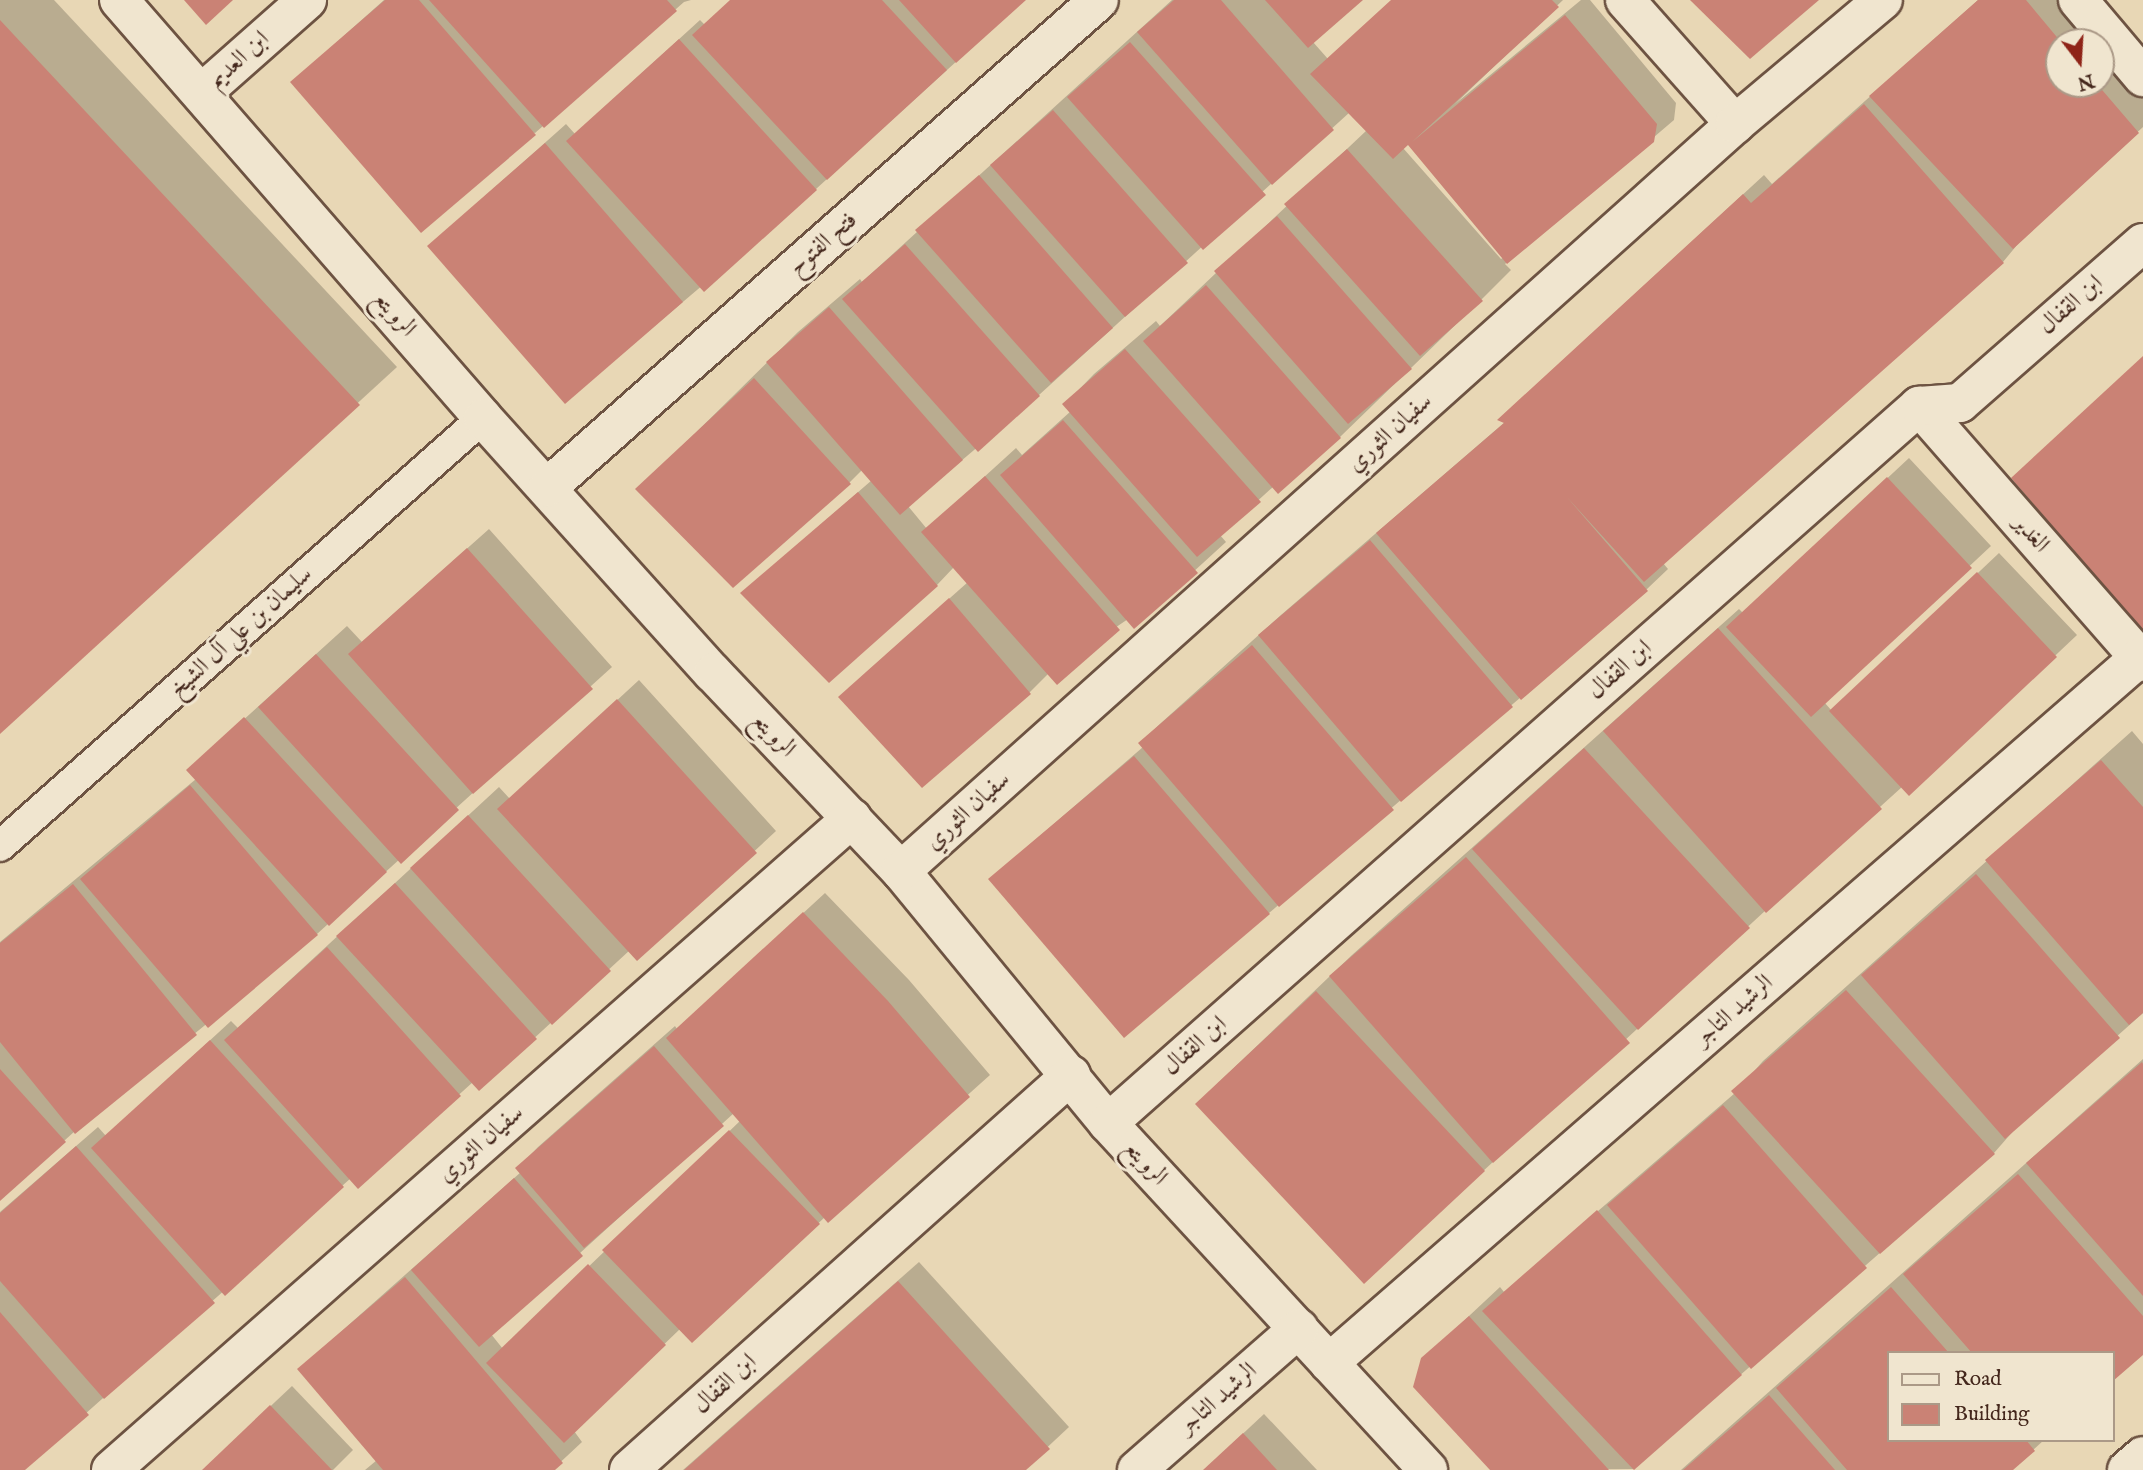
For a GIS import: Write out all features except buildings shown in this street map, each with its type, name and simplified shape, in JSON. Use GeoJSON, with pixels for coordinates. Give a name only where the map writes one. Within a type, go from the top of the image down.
{"type":"FeatureCollection","features":[{"type":"Feature","properties":{"kind":"street","name":"الرويتع"},"geometry":{"type":"LineString","coordinates":[[119,0],[202,92],[483,418],[713,673],[901,871],[1108,1123],[1427,1470]]}},
{"type":"Feature","properties":{"kind":"street","name":"ابن العديم"},"geometry":{"type":"LineString","coordinates":[[202,92],[307,0]]}},
{"type":"Feature","properties":{"kind":"street","name":"فتح الفتوح"},"geometry":{"type":"LineString","coordinates":[[548,487],[1099,0]]}},
{"type":"Feature","properties":{"kind":"street"},"geometry":{"type":"LineString","coordinates":[[1625,0],[1735,124]]}},
{"type":"Feature","properties":{"kind":"street","name":"سفيان الثوري"},"geometry":{"type":"LineString","coordinates":[[901,871],[1735,124],[1883,0]]}},
{"type":"Feature","properties":{"kind":"street"},"geometry":{"type":"LineString","coordinates":[[2078,0],[2143,77]]}},
{"type":"Feature","properties":{"kind":"street","name":"ابن القفال"},"geometry":{"type":"LineString","coordinates":[[1108,1123],[1919,406],[1960,403],[2143,243]]}},
{"type":"Feature","properties":{"kind":"street","name":"الغدير"},"geometry":{"type":"LineString","coordinates":[[1919,406],[2141,660]]}},
{"type":"Feature","properties":{"kind":"street","name":"الرشيد التاجر"},"geometry":{"type":"LineString","coordinates":[[1329,1363],[2141,660]]}},
{"type":"Feature","properties":{"kind":"street","name":"سفيان الثوري"},"geometry":{"type":"LineString","coordinates":[[111,1470],[852,818]]}},
{"type":"Feature","properties":{"kind":"street","name":"ابن القفال"},"geometry":{"type":"LineString","coordinates":[[629,1470],[1071,1075]]}},
{"type":"Feature","properties":{"kind":"street","name":"الرشيد التاجر"},"geometry":{"type":"LineString","coordinates":[[1137,1470],[1299,1328]]}},
{"type":"Feature","properties":{"kind":"street"},"geometry":{"type":"LineString","coordinates":[[2127,1470],[2143,1456]]}},
{"type":"Feature","properties":{"kind":"lane","name":"سليمان بن علي آل الشيخ"},"geometry":{"type":"LineString","coordinates":[[0,846],[483,418]]}}]}
